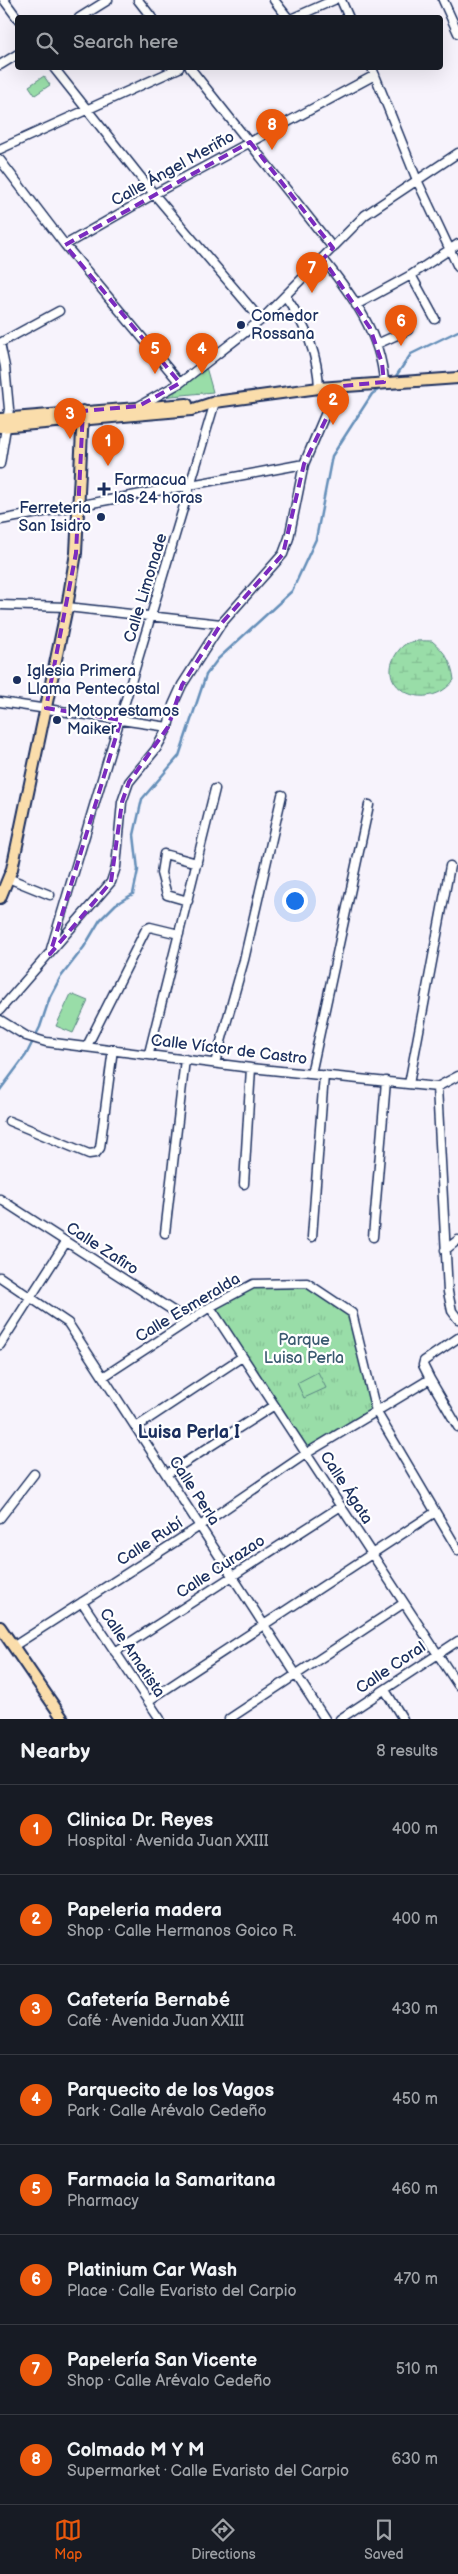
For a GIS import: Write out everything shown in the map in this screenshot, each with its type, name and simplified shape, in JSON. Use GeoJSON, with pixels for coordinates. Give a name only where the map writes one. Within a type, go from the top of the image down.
{"type":"FeatureCollection","features":[{"type":"Feature","properties":{"kind":"main road"},"geometry":{"type":"LineString","coordinates":[[83,415],[139,406],[215,402],[319,388],[458,378]]}},
{"type":"Feature","properties":{"kind":"main road"},"geometry":{"type":"LineString","coordinates":[[4,423],[83,415],[191,410],[215,402]]}},
{"type":"Feature","properties":{"kind":"main road"},"geometry":{"type":"LineString","coordinates":[[0,898],[8,878],[67,607],[76,553],[83,415]]}},
{"type":"Feature","properties":{"kind":"main road"},"geometry":{"type":"LineString","coordinates":[[2,1632],[14,1646],[63,1719]]}},
{"type":"Feature","properties":{"kind":"street"},"geometry":{"type":"LineString","coordinates":[[4,0],[15,15]]}},
{"type":"Feature","properties":{"kind":"street"},"geometry":{"type":"LineString","coordinates":[[84,15],[108,0]]}},
{"type":"Feature","properties":{"kind":"street"},"geometry":{"type":"LineString","coordinates":[[138,0],[150,15]]}},
{"type":"Feature","properties":{"kind":"street"},"geometry":{"type":"LineString","coordinates":[[274,0],[286,15]]}},
{"type":"Feature","properties":{"kind":"street"},"geometry":{"type":"LineString","coordinates":[[300,15],[334,0]]}},
{"type":"Feature","properties":{"kind":"street"},"geometry":{"type":"LineString","coordinates":[[341,0],[348,15]]}},
{"type":"Feature","properties":{"kind":"street"},"geometry":{"type":"LineString","coordinates":[[443,0],[458,33]]}},
{"type":"Feature","properties":{"kind":"street"},"geometry":{"type":"LineString","coordinates":[[0,65],[15,56]]}},
{"type":"Feature","properties":{"kind":"street"},"geometry":{"type":"LineString","coordinates":[[56,70],[154,194],[261,320]]}},
{"type":"Feature","properties":{"kind":"street"},"geometry":{"type":"LineString","coordinates":[[0,149],[175,70]]}},
{"type":"Feature","properties":{"kind":"street"},"geometry":{"type":"LineString","coordinates":[[192,70],[332,248]]}},
{"type":"Feature","properties":{"kind":"street"},"geometry":{"type":"LineString","coordinates":[[373,70],[417,180],[458,267]]}},
{"type":"Feature","properties":{"kind":"street","name":"Calle Ángel Meriño"},"geometry":{"type":"LineString","coordinates":[[65,245],[154,194],[375,75]]}},
{"type":"Feature","properties":{"kind":"street"},"geometry":{"type":"LineString","coordinates":[[139,406],[180,383],[261,320],[365,216],[458,153]]}},
{"type":"Feature","properties":{"kind":"street"},"geometry":{"type":"LineString","coordinates":[[0,160],[65,245],[180,383]]}},
{"type":"Feature","properties":{"kind":"street"},"geometry":{"type":"LineString","coordinates":[[356,305],[411,275],[458,244]]}},
{"type":"Feature","properties":{"kind":"street"},"geometry":{"type":"LineString","coordinates":[[323,258],[356,305],[377,344],[385,382]]}},
{"type":"Feature","properties":{"kind":"street"},"geometry":{"type":"LineString","coordinates":[[411,275],[435,320]]}},
{"type":"Feature","properties":{"kind":"street"},"geometry":{"type":"LineString","coordinates":[[286,297],[297,313],[311,345],[319,373],[319,388]]}},
{"type":"Feature","properties":{"kind":"street"},"geometry":{"type":"LineString","coordinates":[[0,464],[6,367],[0,343],[59,311]]}},
{"type":"Feature","properties":{"kind":"street"},"geometry":{"type":"LineString","coordinates":[[377,344],[408,330]]}},
{"type":"Feature","properties":{"kind":"street"},"geometry":{"type":"LineString","coordinates":[[0,1010],[111,882],[116,867],[122,802],[129,782],[156,749],[168,727],[173,705],[182,684],[221,624],[283,554],[289,538],[304,464],[327,410],[342,386]]}},
{"type":"Feature","properties":{"kind":"street","name":"Calle Limonade"},"geometry":{"type":"LineString","coordinates":[[50,954],[215,402]]}},
{"type":"Feature","properties":{"kind":"street"},"geometry":{"type":"LineString","coordinates":[[0,520],[304,464]]}},
{"type":"Feature","properties":{"kind":"street"},"geometry":{"type":"LineString","coordinates":[[0,605],[67,607],[221,624]]}},
{"type":"Feature","properties":{"kind":"street"},"geometry":{"type":"LineString","coordinates":[[0,702],[168,727]]}},
{"type":"Feature","properties":{"kind":"street"},"geometry":{"type":"LineString","coordinates":[[149,1053],[215,789]]}},
{"type":"Feature","properties":{"kind":"street"},"geometry":{"type":"LineString","coordinates":[[215,1063],[244,960],[282,795]]}},
{"type":"Feature","properties":{"kind":"street"},"geometry":{"type":"LineString","coordinates":[[311,1074],[369,805]]}},
{"type":"Feature","properties":{"kind":"street"},"geometry":{"type":"LineString","coordinates":[[188,900],[167,895],[161,872],[164,854],[197,863]]}},
{"type":"Feature","properties":{"kind":"street"},"geometry":{"type":"LineString","coordinates":[[409,1084],[450,866]]}},
{"type":"Feature","properties":{"kind":"street"},"geometry":{"type":"LineString","coordinates":[[8,878],[50,895]]}},
{"type":"Feature","properties":{"kind":"street"},"geometry":{"type":"LineString","coordinates":[[87,1046],[146,929],[150,927],[179,934]]}},
{"type":"Feature","properties":{"kind":"street","name":"Calle Víctor de Castro"},"geometry":{"type":"LineString","coordinates":[[0,1020],[26,1036],[46,1042],[149,1053],[251,1068],[437,1087]]}},
{"type":"Feature","properties":{"kind":"street"},"geometry":{"type":"LineString","coordinates":[[9,1122],[89,1154],[96,1153],[100,1148],[113,1049]]}},
{"type":"Feature","properties":{"kind":"street"},"geometry":{"type":"LineString","coordinates":[[165,1233],[186,1059]]}},
{"type":"Feature","properties":{"kind":"street"},"geometry":{"type":"LineString","coordinates":[[244,1184],[251,1068]]}},
{"type":"Feature","properties":{"kind":"street"},"geometry":{"type":"LineString","coordinates":[[312,1237],[324,1075]]}},
{"type":"Feature","properties":{"kind":"street"},"geometry":{"type":"LineString","coordinates":[[458,1076],[437,1087],[449,1302],[458,1319]]}},
{"type":"Feature","properties":{"kind":"street"},"geometry":{"type":"LineString","coordinates":[[372,1237],[386,1081]]}},
{"type":"Feature","properties":{"kind":"street","name":"Calle Zafiro"},"geometry":{"type":"LineString","coordinates":[[0,1199],[189,1321]]}},
{"type":"Feature","properties":{"kind":"street"},"geometry":{"type":"LineString","coordinates":[[445,1250],[458,1240]]}},
{"type":"Feature","properties":{"kind":"street"},"geometry":{"type":"LineString","coordinates":[[0,1345],[66,1242]]}},
{"type":"Feature","properties":{"kind":"street","name":"Calle Perla"},"geometry":{"type":"LineString","coordinates":[[0,1277],[68,1323],[325,1719]]}},
{"type":"Feature","properties":{"kind":"street","name":"Calle Esmeralda"},"geometry":{"type":"LineString","coordinates":[[103,1376],[210,1307],[253,1284],[307,1283],[352,1313],[376,1411],[434,1513],[458,1550]]}},
{"type":"Feature","properties":{"kind":"street","name":"Calle Ágata"},"geometry":{"type":"LineString","coordinates":[[210,1307],[273,1406],[307,1453],[458,1685]]}},
{"type":"Feature","properties":{"kind":"street"},"geometry":{"type":"LineString","coordinates":[[458,1338],[424,1361],[423,1365],[458,1427]]}},
{"type":"Feature","properties":{"kind":"street"},"geometry":{"type":"LineString","coordinates":[[136,1427],[242,1357]]}},
{"type":"Feature","properties":{"kind":"street","name":"Calle Rubí"},"geometry":{"type":"LineString","coordinates":[[14,1646],[200,1526],[307,1453],[430,1379]]}},
{"type":"Feature","properties":{"kind":"street"},"geometry":{"type":"LineString","coordinates":[[166,1474],[273,1406]]}},
{"type":"Feature","properties":{"kind":"street"},"geometry":{"type":"LineString","coordinates":[[0,1518],[34,1474]]}},
{"type":"Feature","properties":{"kind":"street","name":"Calle Curazao"},"geometry":{"type":"LineString","coordinates":[[115,1652],[341,1506]]}},
{"type":"Feature","properties":{"kind":"street"},"geometry":{"type":"LineString","coordinates":[[148,1701],[434,1513]]}},
{"type":"Feature","properties":{"kind":"street","name":"Calle Amatista"},"geometry":{"type":"LineString","coordinates":[[82,1602],[160,1719]]}},
{"type":"Feature","properties":{"kind":"street"},"geometry":{"type":"LineString","coordinates":[[229,1719],[404,1603]]}},
{"type":"Feature","properties":{"kind":"street","name":"Calle Coral"},"geometry":{"type":"LineString","coordinates":[[340,1719],[458,1641]]}},
{"type":"Feature","properties":{"kind":"street"},"geometry":{"type":"LineString","coordinates":[[385,1690],[403,1719]]}},
{"type":"Feature","properties":{"kind":"highlighted area"},"geometry":{"type":"Polygon","coordinates":[[[250,142],[333,248],[323,259],[370,328],[382,363],[384,382],[342,386],[304,464],[283,554],[221,624],[182,685],[168,727],[129,782],[122,802],[111,882],[50,954],[121,720],[46,708],[76,553],[83,411],[139,406],[180,383],[65,245],[250,142]]]}},
{"type":"Feature","properties":{"kind":"green space"},"geometry":{"type":"Polygon","coordinates":[[[44,76],[50,85],[35,95],[29,86],[44,76]]]}},
{"type":"Feature","properties":{"kind":"green space"},"geometry":{"type":"Polygon","coordinates":[[[206,367],[213,392],[162,397],[183,386],[206,367]]]}},
{"type":"Feature","properties":{"kind":"green space"},"geometry":{"type":"Polygon","coordinates":[[[432,641],[447,658],[452,668],[454,680],[443,690],[431,695],[419,696],[408,693],[398,687],[393,678],[391,668],[395,656],[408,643],[432,641]]]}},
{"type":"Feature","properties":{"kind":"green space"},"geometry":{"type":"Polygon","coordinates":[[[71,994],[88,1001],[73,1033],[56,1026],[71,994]]]}},
{"type":"Feature","properties":{"kind":"green space","name":"Parque Luisa Perla"},"geometry":{"type":"Polygon","coordinates":[[[307,1283],[352,1313],[376,1411],[307,1453],[210,1307],[253,1284],[307,1283]]]}},
{"type":"Feature","properties":{"kind":"green space"},"geometry":{"type":"Polygon","coordinates":[[[318,1372],[326,1388],[304,1398],[297,1383],[318,1372]]]}},
{"type":"Feature","properties":{"kind":"waterway"},"geometry":{"type":"LineString","coordinates":[[394,379],[411,354],[458,331]]}},
{"type":"Feature","properties":{"kind":"waterway"},"geometry":{"type":"LineString","coordinates":[[0,1090],[26,1055],[60,978],[84,947],[100,920],[116,904],[133,894],[138,870],[134,835],[142,799],[179,756],[206,675],[218,659],[292,591],[316,539],[332,456],[372,394],[381,388]]}},
{"type":"Feature","properties":{"kind":"place","name":"Colmado M Y M"},"geometry":{"type":"Point","coordinates":[272,150]}},
{"type":"Feature","properties":{"kind":"place","name":"Papelería San Vicente"},"geometry":{"type":"Point","coordinates":[312,293]}},
{"type":"Feature","properties":{"kind":"place","name":"Comedor Rossana"},"geometry":{"type":"Point","coordinates":[241,325]}},
{"type":"Feature","properties":{"kind":"place","name":"Platinium Car Wash"},"geometry":{"type":"Point","coordinates":[401,346]}},
{"type":"Feature","properties":{"kind":"place","name":"Farmacia la Samaritana"},"geometry":{"type":"Point","coordinates":[155,374]}},
{"type":"Feature","properties":{"kind":"place","name":"Parquecito de los Vagos"},"geometry":{"type":"Point","coordinates":[202,374]}},
{"type":"Feature","properties":{"kind":"place","name":"Papeleria madera"},"geometry":{"type":"Point","coordinates":[333,425]}},
{"type":"Feature","properties":{"kind":"place","name":"Cafetería Bernabé"},"geometry":{"type":"Point","coordinates":[70,439]}},
{"type":"Feature","properties":{"kind":"place","name":"Clinica Dr. Reyes"},"geometry":{"type":"Point","coordinates":[108,466]}},
{"type":"Feature","properties":{"kind":"place","name":"Farmacua las 24 horas"},"geometry":{"type":"Point","coordinates":[104,489]}},
{"type":"Feature","properties":{"kind":"place","name":"Ferreteria San Isidro"},"geometry":{"type":"Point","coordinates":[101,517]}},
{"type":"Feature","properties":{"kind":"place","name":"Iglesia Primera Llama Pentecostal"},"geometry":{"type":"Point","coordinates":[17,680]}},
{"type":"Feature","properties":{"kind":"place","name":"Motoprestamos Maiker"},"geometry":{"type":"Point","coordinates":[57,720]}},
{"type":"Feature","properties":{"kind":"district","name":"Luisa Perla I"},"geometry":{"type":"Point","coordinates":[189,1432]}}]}
